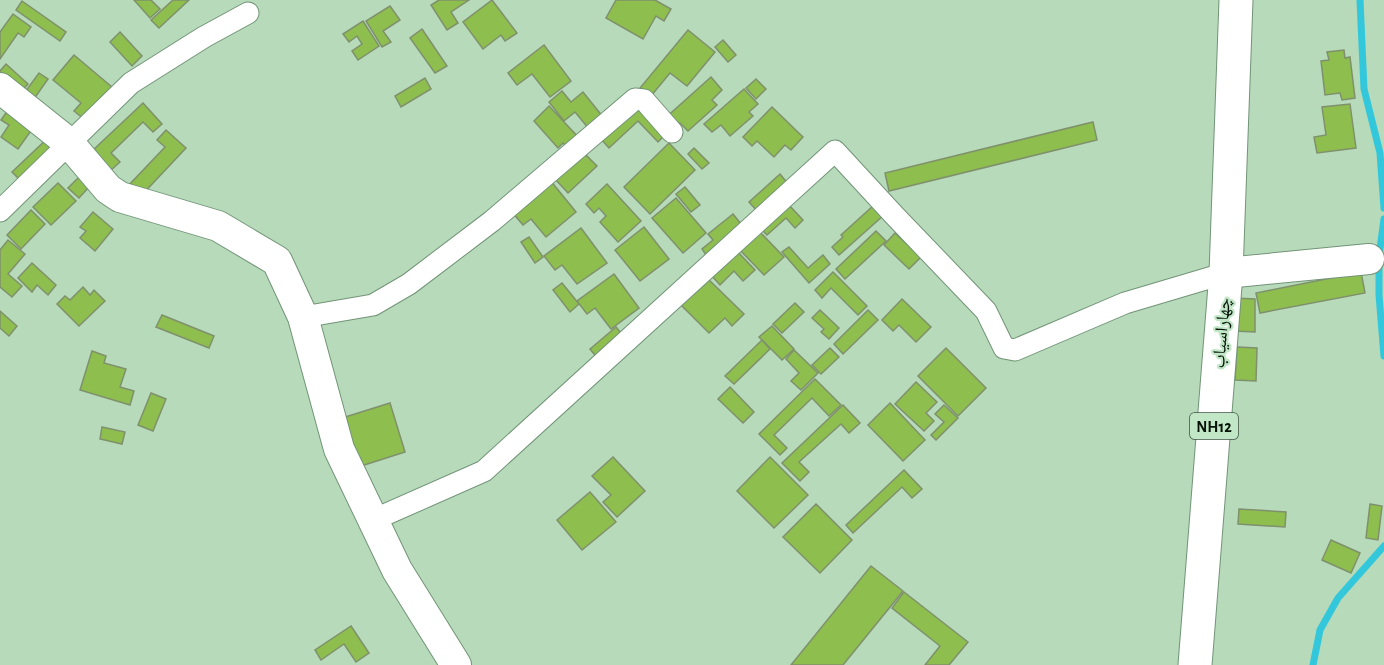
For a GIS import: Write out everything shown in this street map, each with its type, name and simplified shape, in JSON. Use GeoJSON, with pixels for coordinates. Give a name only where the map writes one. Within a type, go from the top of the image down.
{"type":"FeatureCollection","features":[{"type":"Feature","properties":{"kind":"highway","name":"چهاراسیاب"},"geometry":{"type":"LineString","coordinates":[[1195,665],[1226,273],[1236,0]]}},
{"type":"Feature","properties":{"kind":"street"},"geometry":{"type":"LineString","coordinates":[[0,211],[131,83],[204,37],[249,13]]}},
{"type":"Feature","properties":{"kind":"street"},"geometry":{"type":"LineString","coordinates":[[0,88],[69,143],[108,189],[120,197],[218,225],[277,261],[303,317],[339,449],[396,570],[456,665]]}},
{"type":"Feature","properties":{"kind":"street"},"geometry":{"type":"LineString","coordinates":[[303,317],[373,305],[409,284],[492,221],[635,99],[644,100],[672,132]]}},
{"type":"Feature","properties":{"kind":"street"},"geometry":{"type":"LineString","coordinates":[[373,520],[484,471],[835,151],[986,310],[1004,348],[1015,350],[1125,303],[1226,273],[1376,258]]}},
{"type":"Feature","properties":{"kind":"building"},"geometry":{"type":"Polygon","coordinates":[[[134,0],[151,0],[160,9],[150,18],[134,0]]]}},
{"type":"Feature","properties":{"kind":"building"},"geometry":{"type":"Polygon","coordinates":[[[173,0],[189,0],[159,28],[151,20],[173,0]]]}},
{"type":"Feature","properties":{"kind":"building"},"geometry":{"type":"Polygon","coordinates":[[[439,0],[469,0],[451,12],[458,23],[447,30],[431,5],[439,0]]]}},
{"type":"Feature","properties":{"kind":"building"},"geometry":{"type":"Polygon","coordinates":[[[492,0],[517,33],[505,41],[501,35],[483,49],[463,22],[492,0]]]}},
{"type":"Feature","properties":{"kind":"building"},"geometry":{"type":"Polygon","coordinates":[[[616,0],[655,0],[671,9],[664,21],[656,16],[643,39],[606,18],[616,0]]]}},
{"type":"Feature","properties":{"kind":"building"},"geometry":{"type":"Polygon","coordinates":[[[22,1],[66,32],[60,41],[16,10],[22,1]]]}},
{"type":"Feature","properties":{"kind":"building"},"geometry":{"type":"Polygon","coordinates":[[[390,6],[400,20],[383,31],[391,42],[382,47],[366,21],[390,6]]]}},
{"type":"Feature","properties":{"kind":"building"},"geometry":{"type":"Polygon","coordinates":[[[13,14],[31,27],[24,37],[18,33],[0,59],[0,32],[13,14]]]}},
{"type":"Feature","properties":{"kind":"building"},"geometry":{"type":"Polygon","coordinates":[[[363,21],[379,46],[358,60],[352,51],[362,44],[357,36],[349,42],[343,34],[363,21]]]}},
{"type":"Feature","properties":{"kind":"building"},"geometry":{"type":"Polygon","coordinates":[[[422,29],[447,66],[435,73],[410,38],[422,29]]]}},
{"type":"Feature","properties":{"kind":"building"},"geometry":{"type":"Polygon","coordinates":[[[688,30],[715,52],[687,86],[670,73],[651,96],[640,88],[688,30]]]}},
{"type":"Feature","properties":{"kind":"building"},"geometry":{"type":"Polygon","coordinates":[[[120,32],[142,56],[132,66],[110,42],[120,32]]]}},
{"type":"Feature","properties":{"kind":"building"},"geometry":{"type":"Polygon","coordinates":[[[723,40],[736,55],[728,62],[715,47],[723,40]]]}},
{"type":"Feature","properties":{"kind":"building"},"geometry":{"type":"Polygon","coordinates":[[[544,45],[571,81],[550,97],[532,74],[517,85],[508,73],[544,45]]]}},
{"type":"Feature","properties":{"kind":"building"},"geometry":{"type":"Polygon","coordinates":[[[1344,50],[1345,58],[1350,57],[1355,98],[1342,100],[1340,93],[1325,95],[1321,61],[1329,60],[1327,52],[1344,50]]]}},
{"type":"Feature","properties":{"kind":"building"},"geometry":{"type":"Polygon","coordinates":[[[74,55],[112,87],[85,120],[74,111],[81,103],[53,80],[74,55]]]}},
{"type":"Feature","properties":{"kind":"building"},"geometry":{"type":"Polygon","coordinates":[[[6,64],[28,84],[18,95],[0,78],[0,71],[6,64]]]}},
{"type":"Feature","properties":{"kind":"building"},"geometry":{"type":"Polygon","coordinates":[[[39,73],[48,79],[34,99],[25,92],[39,73]]]}},
{"type":"Feature","properties":{"kind":"building"},"geometry":{"type":"Polygon","coordinates":[[[711,77],[722,90],[712,100],[717,105],[688,131],[680,123],[672,130],[663,120],[711,77]]]}},
{"type":"Feature","properties":{"kind":"building"},"geometry":{"type":"Polygon","coordinates":[[[425,78],[431,89],[401,107],[395,96],[425,78]]]}},
{"type":"Feature","properties":{"kind":"building"},"geometry":{"type":"Polygon","coordinates":[[[756,79],[766,89],[756,99],[746,88],[756,79]]]}},
{"type":"Feature","properties":{"kind":"building"},"geometry":{"type":"Polygon","coordinates":[[[744,89],[758,104],[749,112],[753,116],[730,136],[721,125],[712,132],[704,124],[744,89]]]}},
{"type":"Feature","properties":{"kind":"building"},"geometry":{"type":"Polygon","coordinates":[[[562,91],[571,102],[583,92],[603,117],[589,129],[575,112],[564,121],[549,102],[562,91]]]}},
{"type":"Feature","properties":{"kind":"building"},"geometry":{"type":"Polygon","coordinates":[[[143,103],[162,124],[153,132],[143,122],[111,153],[120,162],[110,171],[92,151],[143,103]]]}},
{"type":"Feature","properties":{"kind":"building"},"geometry":{"type":"Polygon","coordinates":[[[638,104],[666,134],[658,142],[638,121],[609,148],[601,139],[638,104]]]}},
{"type":"Feature","properties":{"kind":"building"},"geometry":{"type":"Polygon","coordinates":[[[1350,104],[1356,148],[1317,153],[1314,137],[1326,135],[1322,107],[1350,104]]]}},
{"type":"Feature","properties":{"kind":"building"},"geometry":{"type":"Polygon","coordinates":[[[549,106],[580,139],[569,149],[563,143],[558,148],[534,121],[549,106]]]}},
{"type":"Feature","properties":{"kind":"building"},"geometry":{"type":"Polygon","coordinates":[[[772,107],[803,137],[791,150],[785,145],[774,157],[757,141],[752,146],[743,137],[772,107]]]}},
{"type":"Feature","properties":{"kind":"building"},"geometry":{"type":"Polygon","coordinates":[[[8,110],[33,128],[18,149],[1,137],[9,125],[1,120],[8,110]]]}},
{"type":"Feature","properties":{"kind":"building"},"geometry":{"type":"Polygon","coordinates":[[[1093,122],[1097,140],[889,191],[885,173],[1093,122]]]}},
{"type":"Feature","properties":{"kind":"building"},"geometry":{"type":"Polygon","coordinates":[[[166,130],[186,148],[140,197],[128,186],[165,147],[157,140],[166,130]]]}},
{"type":"Feature","properties":{"kind":"building"},"geometry":{"type":"Polygon","coordinates":[[[51,135],[60,144],[21,181],[12,172],[51,135]]]}},
{"type":"Feature","properties":{"kind":"building"},"geometry":{"type":"Polygon","coordinates":[[[669,143],[695,170],[650,214],[624,187],[669,143]]]}},
{"type":"Feature","properties":{"kind":"building"},"geometry":{"type":"Polygon","coordinates":[[[694,148],[709,163],[702,169],[688,154],[694,148]]]}},
{"type":"Feature","properties":{"kind":"building"},"geometry":{"type":"Polygon","coordinates":[[[584,153],[597,166],[568,193],[555,179],[584,153]]]}},
{"type":"Feature","properties":{"kind":"building"},"geometry":{"type":"Polygon","coordinates":[[[780,174],[789,185],[758,212],[749,202],[780,174]]]}},
{"type":"Feature","properties":{"kind":"building"},"geometry":{"type":"Polygon","coordinates":[[[79,177],[89,187],[79,198],[68,188],[79,177]]]}},
{"type":"Feature","properties":{"kind":"building"},"geometry":{"type":"Polygon","coordinates":[[[550,180],[576,212],[546,237],[531,219],[523,225],[512,212],[550,180]]]}},
{"type":"Feature","properties":{"kind":"building"},"geometry":{"type":"Polygon","coordinates":[[[58,183],[76,201],[51,225],[33,207],[58,183]]]}},
{"type":"Feature","properties":{"kind":"building"},"geometry":{"type":"Polygon","coordinates":[[[607,184],[641,221],[618,242],[600,222],[606,216],[599,208],[594,213],[586,204],[607,184]]]}},
{"type":"Feature","properties":{"kind":"building"},"geometry":{"type":"Polygon","coordinates":[[[685,187],[700,205],[691,212],[676,194],[685,187]]]}},
{"type":"Feature","properties":{"kind":"building"},"geometry":{"type":"Polygon","coordinates":[[[676,198],[706,233],[683,253],[652,218],[676,198]]]}},
{"type":"Feature","properties":{"kind":"building"},"geometry":{"type":"Polygon","coordinates":[[[787,203],[803,220],[795,228],[786,218],[767,235],[760,228],[787,203]]]}},
{"type":"Feature","properties":{"kind":"building"},"geometry":{"type":"Polygon","coordinates":[[[874,205],[884,215],[839,255],[832,247],[843,237],[841,235],[874,205]]]}},
{"type":"Feature","properties":{"kind":"building"},"geometry":{"type":"Polygon","coordinates":[[[31,210],[45,224],[21,249],[7,235],[31,210]]]}},
{"type":"Feature","properties":{"kind":"building"},"geometry":{"type":"Polygon","coordinates":[[[93,212],[113,229],[95,251],[80,238],[86,231],[80,227],[93,212]]]}},
{"type":"Feature","properties":{"kind":"building"},"geometry":{"type":"Polygon","coordinates":[[[733,214],[745,229],[708,258],[702,249],[713,240],[708,234],[733,214]]]}},
{"type":"Feature","properties":{"kind":"building"},"geometry":{"type":"Polygon","coordinates":[[[644,227],[669,259],[640,281],[615,250],[644,227]]]}},
{"type":"Feature","properties":{"kind":"building"},"geometry":{"type":"Polygon","coordinates":[[[581,228],[607,263],[577,284],[562,265],[555,270],[544,256],[581,228]]]}},
{"type":"Feature","properties":{"kind":"building"},"geometry":{"type":"Polygon","coordinates":[[[758,230],[784,257],[764,275],[738,248],[758,230]]]}},
{"type":"Feature","properties":{"kind":"building"},"geometry":{"type":"Polygon","coordinates":[[[876,231],[886,241],[845,279],[836,269],[876,231]]]}},
{"type":"Feature","properties":{"kind":"building"},"geometry":{"type":"Polygon","coordinates":[[[895,233],[921,257],[909,269],[884,245],[895,233]]]}},
{"type":"Feature","properties":{"kind":"building"},"geometry":{"type":"Polygon","coordinates":[[[529,237],[543,257],[535,263],[521,242],[529,237]]]}},
{"type":"Feature","properties":{"kind":"building"},"geometry":{"type":"Polygon","coordinates":[[[8,240],[25,254],[8,274],[22,286],[12,297],[0,287],[0,250],[8,240]]]}},
{"type":"Feature","properties":{"kind":"building"},"geometry":{"type":"Polygon","coordinates":[[[789,247],[808,268],[823,255],[830,264],[809,283],[782,252],[789,247]]]}},
{"type":"Feature","properties":{"kind":"building"},"geometry":{"type":"Polygon","coordinates":[[[737,251],[755,270],[743,281],[734,271],[720,285],[711,275],[737,251]]]}},
{"type":"Feature","properties":{"kind":"building"},"geometry":{"type":"Polygon","coordinates":[[[32,263],[56,285],[48,295],[37,285],[32,292],[18,278],[32,263]]]}},
{"type":"Feature","properties":{"kind":"building"},"geometry":{"type":"Polygon","coordinates":[[[833,272],[867,306],[858,315],[831,288],[822,298],[815,290],[833,272]]]}},
{"type":"Feature","properties":{"kind":"building"},"geometry":{"type":"Polygon","coordinates":[[[1361,272],[1365,293],[1260,313],[1256,293],[1361,272]]]}},
{"type":"Feature","properties":{"kind":"building"},"geometry":{"type":"Polygon","coordinates":[[[614,274],[639,308],[611,329],[595,308],[587,314],[577,301],[614,274]]]}},
{"type":"Feature","properties":{"kind":"building"},"geometry":{"type":"Polygon","coordinates":[[[707,278],[744,314],[732,326],[725,318],[709,333],[680,304],[707,278]]]}},
{"type":"Feature","properties":{"kind":"building"},"geometry":{"type":"Polygon","coordinates":[[[562,283],[579,304],[570,312],[553,290],[562,283]]]}},
{"type":"Feature","properties":{"kind":"building"},"geometry":{"type":"Polygon","coordinates":[[[83,287],[90,295],[94,290],[105,301],[79,326],[57,304],[65,296],[70,300],[83,287]]]}},
{"type":"Feature","properties":{"kind":"building"},"geometry":{"type":"Polygon","coordinates":[[[1234,298],[1255,299],[1255,332],[1234,331],[1234,298]]]}},
{"type":"Feature","properties":{"kind":"building"},"geometry":{"type":"Polygon","coordinates":[[[902,299],[931,327],[916,342],[899,325],[893,331],[882,320],[902,299]]]}},
{"type":"Feature","properties":{"kind":"building"},"geometry":{"type":"Polygon","coordinates":[[[795,303],[804,312],[782,333],[773,324],[795,303]]]}},
{"type":"Feature","properties":{"kind":"building"},"geometry":{"type":"Polygon","coordinates":[[[820,310],[839,328],[829,339],[821,332],[824,329],[812,318],[820,310]]]}},
{"type":"Feature","properties":{"kind":"building"},"geometry":{"type":"Polygon","coordinates":[[[868,310],[878,320],[843,354],[834,344],[868,310]]]}},
{"type":"Feature","properties":{"kind":"building"},"geometry":{"type":"Polygon","coordinates":[[[0,311],[17,326],[9,336],[0,328],[0,311]]]}},
{"type":"Feature","properties":{"kind":"building"},"geometry":{"type":"Polygon","coordinates":[[[162,315],[214,336],[209,348],[156,327],[162,315]]]}},
{"type":"Feature","properties":{"kind":"building"},"geometry":{"type":"Polygon","coordinates":[[[772,326],[794,349],[782,360],[759,337],[772,326]]]}},
{"type":"Feature","properties":{"kind":"building"},"geometry":{"type":"Polygon","coordinates":[[[616,327],[625,338],[599,360],[590,349],[616,327]]]}},
{"type":"Feature","properties":{"kind":"building"},"geometry":{"type":"Polygon","coordinates":[[[762,340],[770,349],[734,384],[725,376],[762,340]]]}},
{"type":"Feature","properties":{"kind":"building"},"geometry":{"type":"Polygon","coordinates":[[[1237,347],[1257,348],[1256,381],[1235,380],[1237,347]]]}},
{"type":"Feature","properties":{"kind":"building"},"geometry":{"type":"Polygon","coordinates":[[[830,348],[839,357],[821,374],[812,365],[830,348]]]}},
{"type":"Feature","properties":{"kind":"building"},"geometry":{"type":"Polygon","coordinates":[[[946,348],[986,388],[958,416],[918,376],[946,348]]]}},
{"type":"Feature","properties":{"kind":"building"},"geometry":{"type":"Polygon","coordinates":[[[794,350],[818,373],[801,390],[791,381],[799,373],[786,359],[794,350]]]}},
{"type":"Feature","properties":{"kind":"building"},"geometry":{"type":"Polygon","coordinates":[[[92,351],[106,356],[104,363],[126,369],[120,387],[134,391],[130,405],[80,390],[92,351]]]}},
{"type":"Feature","properties":{"kind":"building"},"geometry":{"type":"Polygon","coordinates":[[[815,379],[841,405],[829,416],[812,398],[774,435],[787,448],[780,455],[759,434],[815,379]]]}},
{"type":"Feature","properties":{"kind":"building"},"geometry":{"type":"Polygon","coordinates":[[[916,382],[937,402],[926,413],[934,421],[924,431],[895,404],[916,382]]]}},
{"type":"Feature","properties":{"kind":"building"},"geometry":{"type":"Polygon","coordinates":[[[730,387],[754,412],[743,423],[718,399],[730,387]]]}},
{"type":"Feature","properties":{"kind":"building"},"geometry":{"type":"Polygon","coordinates":[[[151,393],[166,399],[153,431],[138,425],[151,393]]]}},
{"type":"Feature","properties":{"kind":"building"},"geometry":{"type":"Polygon","coordinates":[[[390,403],[405,452],[358,467],[342,418],[390,403]]]}},
{"type":"Feature","properties":{"kind":"building"},"geometry":{"type":"Polygon","coordinates":[[[890,403],[925,440],[903,461],[868,425],[890,403]]]}},
{"type":"Feature","properties":{"kind":"building"},"geometry":{"type":"Polygon","coordinates":[[[843,405],[860,423],[849,433],[841,424],[799,462],[809,472],[800,481],[782,463],[843,405]]]}},
{"type":"Feature","properties":{"kind":"building"},"geometry":{"type":"Polygon","coordinates":[[[944,405],[958,418],[936,440],[931,435],[944,422],[935,414],[944,405]]]}},
{"type":"Feature","properties":{"kind":"building"},"geometry":{"type":"Polygon","coordinates":[[[102,427],[125,432],[122,444],[100,439],[102,427]]]}},
{"type":"Feature","properties":{"kind":"building"},"geometry":{"type":"Polygon","coordinates":[[[613,457],[645,491],[617,517],[603,502],[611,495],[592,476],[613,457]]]}},
{"type":"Feature","properties":{"kind":"building"},"geometry":{"type":"Polygon","coordinates":[[[770,457],[808,495],[774,528],[737,491],[770,457]]]}},
{"type":"Feature","properties":{"kind":"building"},"geometry":{"type":"Polygon","coordinates":[[[904,470],[922,489],[912,498],[902,487],[853,533],[846,525],[904,470]]]}},
{"type":"Feature","properties":{"kind":"building"},"geometry":{"type":"Polygon","coordinates":[[[590,492],[616,522],[582,550],[557,520],[590,492]]]}},
{"type":"Feature","properties":{"kind":"building"},"geometry":{"type":"Polygon","coordinates":[[[816,504],[852,540],[820,573],[783,537],[816,504]]]}},
{"type":"Feature","properties":{"kind":"building"},"geometry":{"type":"Polygon","coordinates":[[[1370,504],[1382,506],[1378,540],[1366,538],[1370,504]]]}},
{"type":"Feature","properties":{"kind":"building"},"geometry":{"type":"Polygon","coordinates":[[[1239,509],[1286,512],[1285,527],[1238,524],[1239,509]]]}},
{"type":"Feature","properties":{"kind":"building"},"geometry":{"type":"Polygon","coordinates":[[[1331,540],[1360,553],[1351,573],[1322,560],[1331,540]]]}},
{"type":"Feature","properties":{"kind":"building"},"geometry":{"type":"Polygon","coordinates":[[[871,566],[903,591],[843,665],[791,665],[871,566]]]}},
{"type":"Feature","properties":{"kind":"building"},"geometry":{"type":"Polygon","coordinates":[[[904,592],[968,642],[949,665],[925,665],[940,646],[892,608],[904,592]]]}},
{"type":"Feature","properties":{"kind":"building"},"geometry":{"type":"Polygon","coordinates":[[[351,626],[369,653],[356,662],[344,644],[321,660],[315,650],[351,626]]]}},
{"type":"Feature","properties":{"kind":"waterway"},"geometry":{"type":"LineString","coordinates":[[1360,0],[1364,89],[1380,153],[1384,208]]}},
{"type":"Feature","properties":{"kind":"waterway"},"geometry":{"type":"LineString","coordinates":[[1384,219],[1379,256],[1379,295],[1384,356]]}},
{"type":"Feature","properties":{"kind":"waterway"},"geometry":{"type":"LineString","coordinates":[[1313,665],[1320,630],[1338,598],[1384,546]]}}]}
